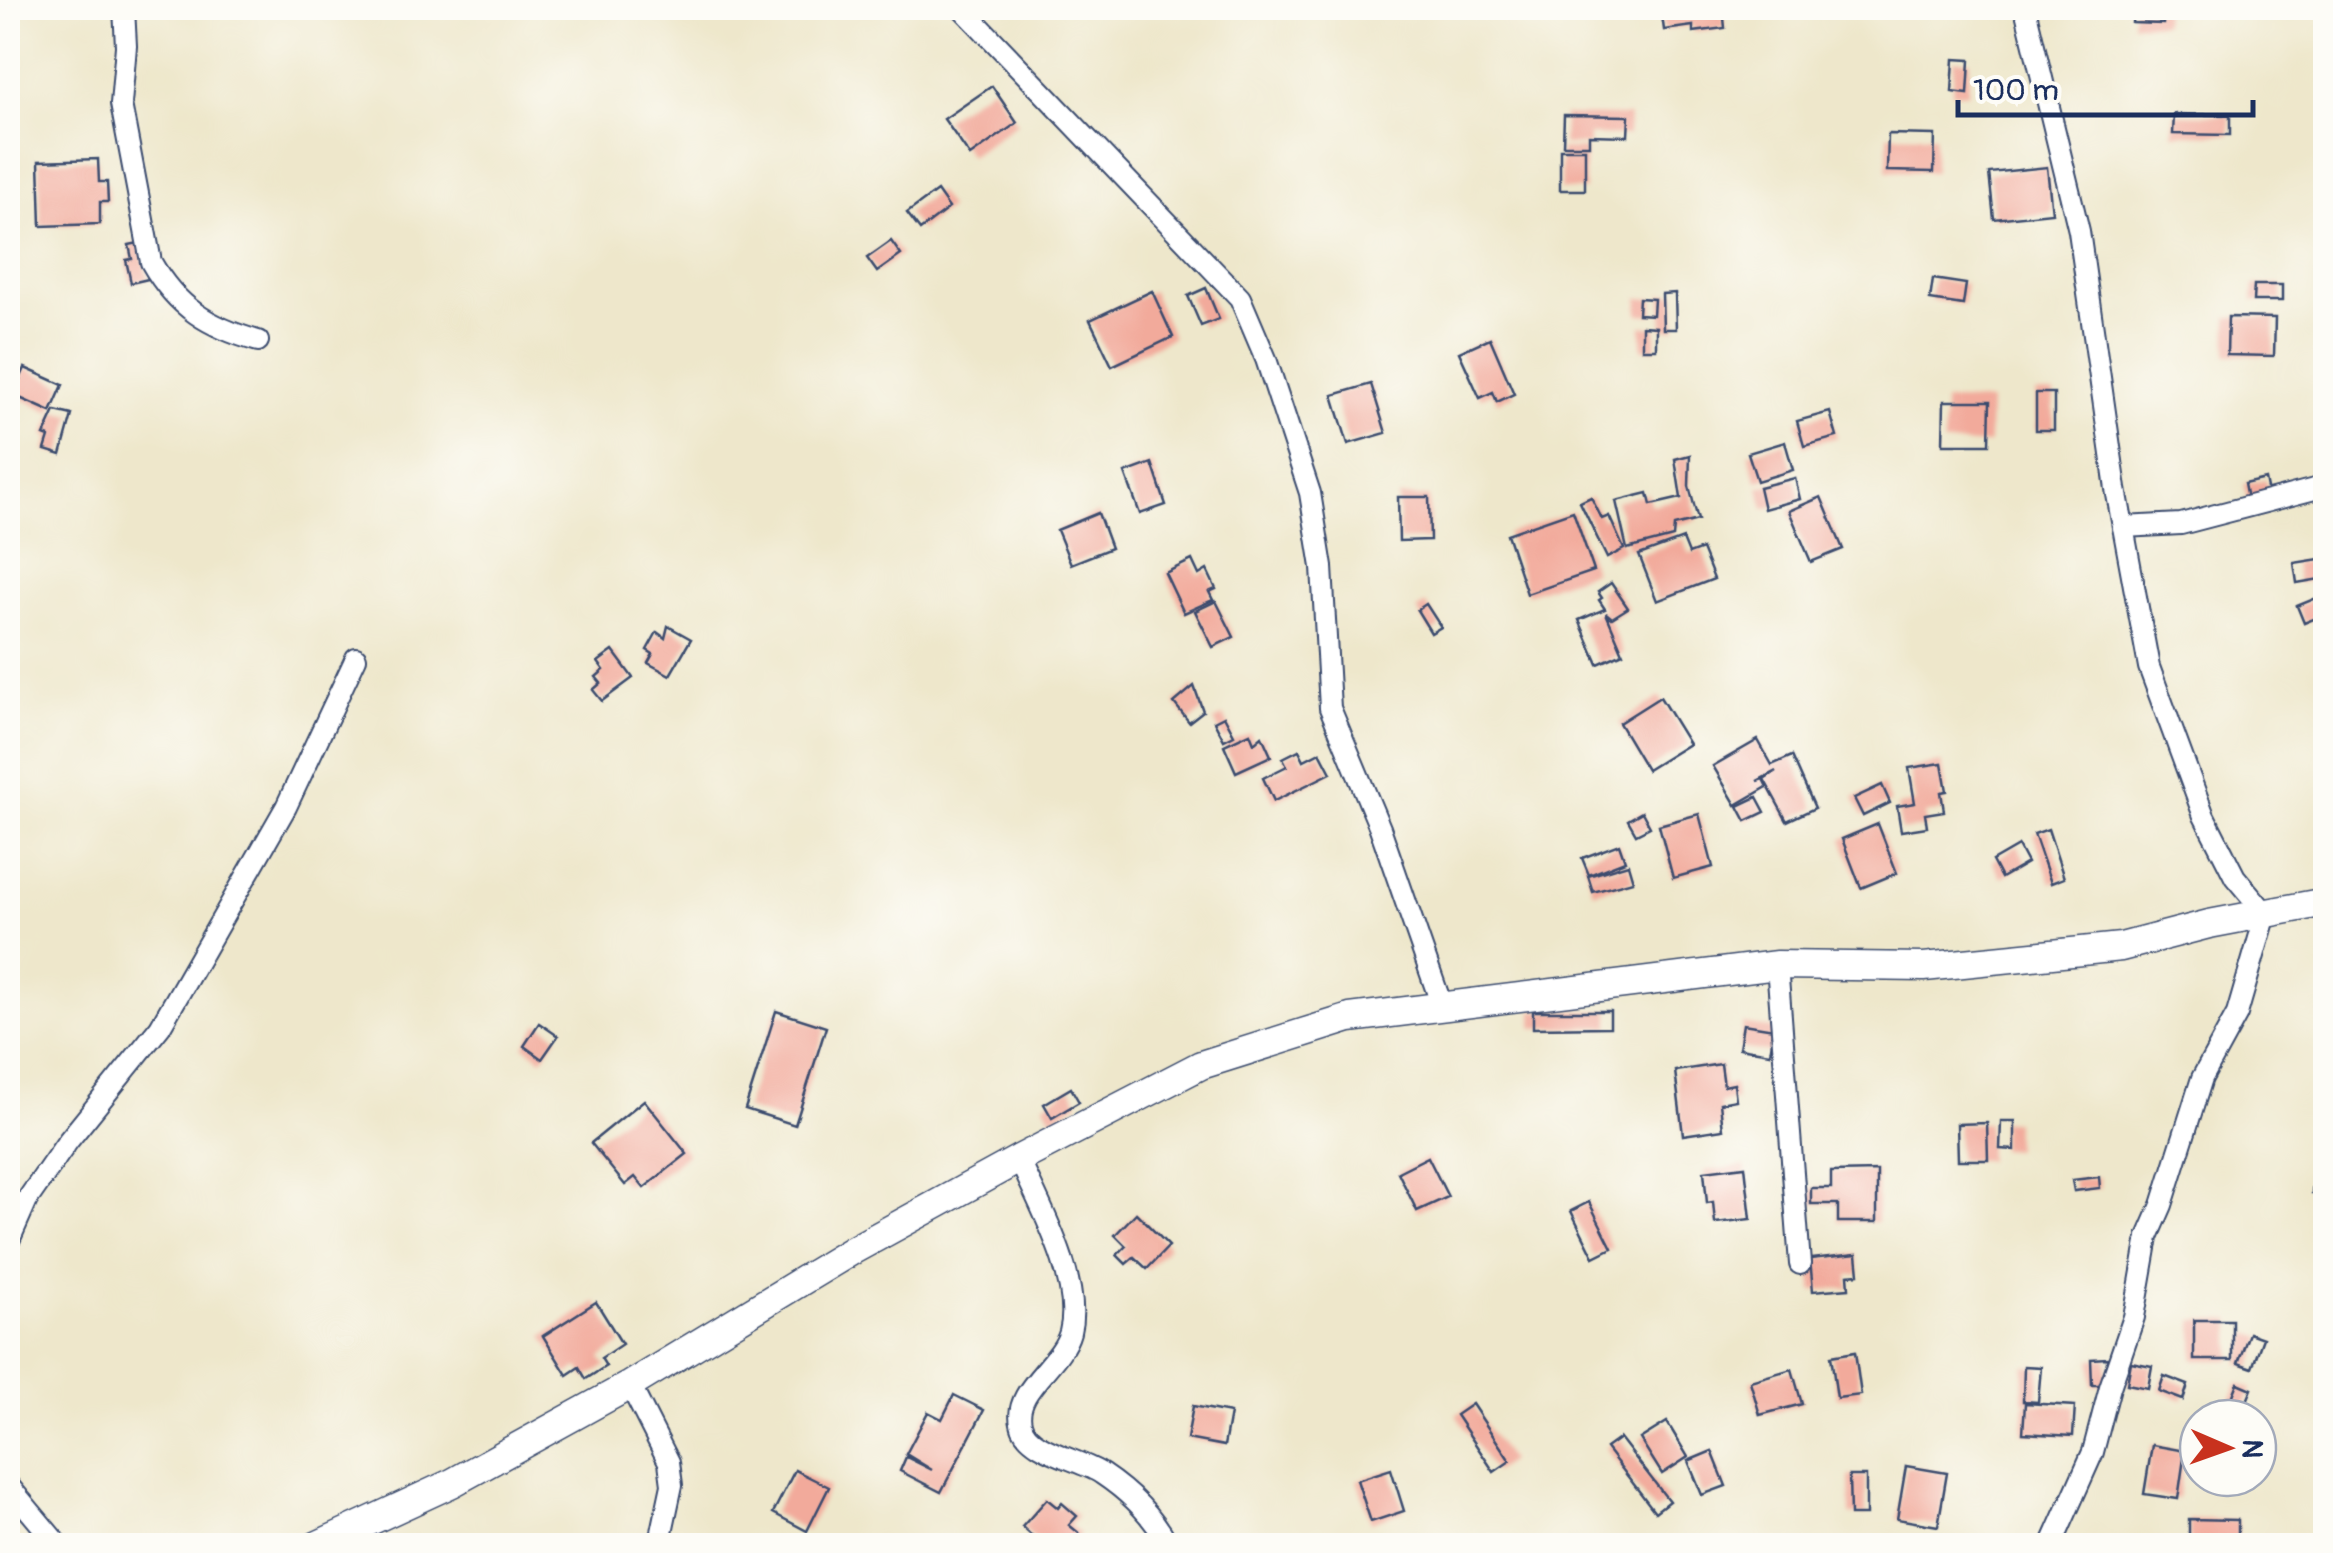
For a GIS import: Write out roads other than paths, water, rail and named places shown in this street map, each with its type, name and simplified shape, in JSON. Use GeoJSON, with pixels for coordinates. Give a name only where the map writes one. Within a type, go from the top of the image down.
{"type":"FeatureCollection","features":[{"type":"Feature","properties":{"kind":"street"},"geometry":{"type":"LineString","coordinates":[[124,8],[126,46],[121,104],[152,262],[164,284],[190,309],[220,330],[258,342]]}},
{"type":"Feature","properties":{"kind":"street"},"geometry":{"type":"LineString","coordinates":[[962,8],[1240,298],[1266,358],[1310,493],[1322,567],[1330,708],[1380,828],[1442,1006]]}},
{"type":"Feature","properties":{"kind":"street"},"geometry":{"type":"LineString","coordinates":[[2025,8],[2079,231],[2123,527],[2149,667],[2204,816],[2236,877],[2266,914]]}},
{"type":"Feature","properties":{"kind":"street"},"geometry":{"type":"LineString","coordinates":[[2123,527],[2181,524],[2326,486]]}},
{"type":"Feature","properties":{"kind":"street"},"geometry":{"type":"LineString","coordinates":[[8,1243],[28,1200],[68,1141],[160,1028],[286,807],[356,658]]}},
{"type":"Feature","properties":{"kind":"street"},"geometry":{"type":"LineString","coordinates":[[316,1546],[452,1482],[630,1385],[853,1250],[1202,1065],[1350,1018],[1776,965],[1924,967],[2120,947],[2326,902]]}},
{"type":"Feature","properties":{"kind":"street"},"geometry":{"type":"LineString","coordinates":[[2051,1546],[2093,1452],[2134,1317],[2148,1237],[2202,1078],[2236,1014],[2266,914]]}},
{"type":"Feature","properties":{"kind":"street"},"geometry":{"type":"LineString","coordinates":[[1776,965],[1800,1264]]}},
{"type":"Feature","properties":{"kind":"street"},"geometry":{"type":"LineString","coordinates":[[1020,1159],[1053,1240],[1072,1307],[1070,1330],[1061,1356],[1028,1391],[1020,1408],[1020,1426],[1034,1442],[1098,1471],[1127,1492],[1162,1531],[1169,1546]]}},
{"type":"Feature","properties":{"kind":"street"},"geometry":{"type":"LineString","coordinates":[[630,1385],[669,1462],[672,1485],[659,1546]]}},
{"type":"Feature","properties":{"kind":"street"},"geometry":{"type":"LineString","coordinates":[[8,1485],[60,1546]]}}]}
